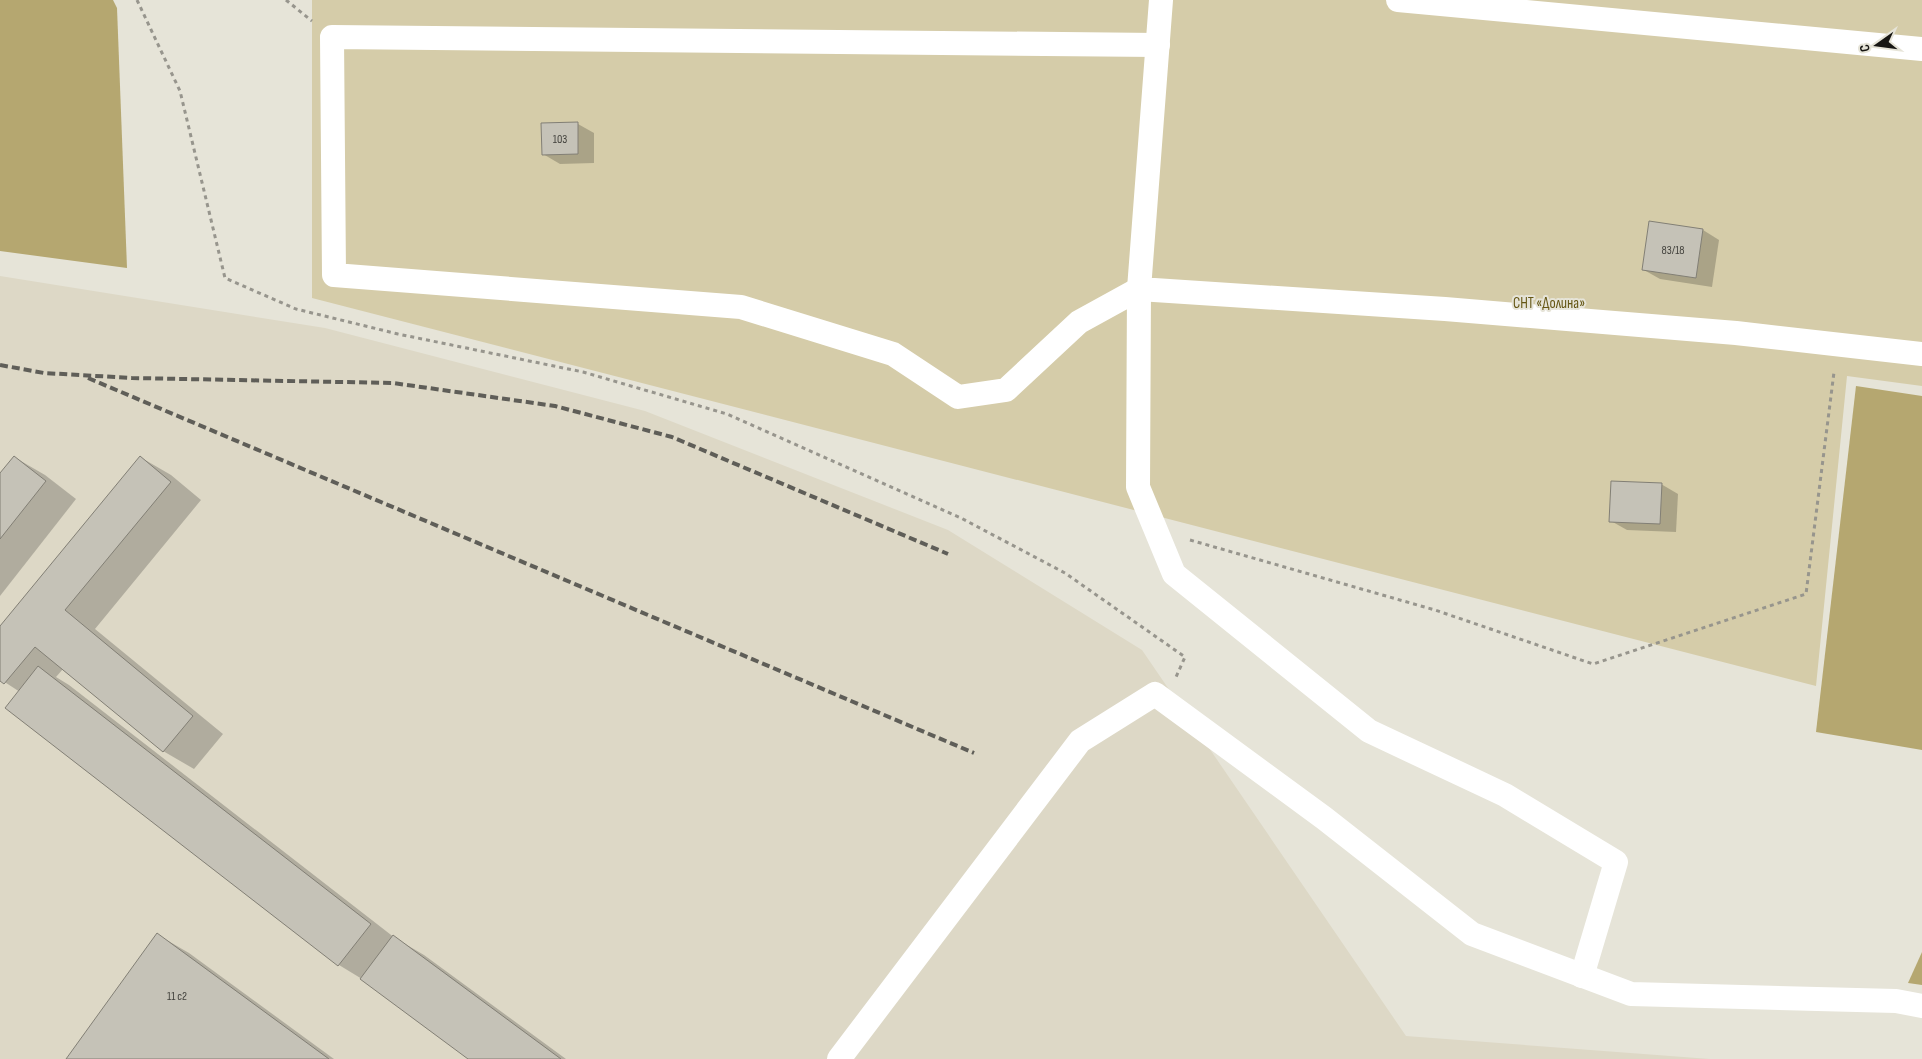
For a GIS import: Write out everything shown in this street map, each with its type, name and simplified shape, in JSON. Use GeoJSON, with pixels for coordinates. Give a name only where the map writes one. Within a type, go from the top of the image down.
{"type":"FeatureCollection","features":[{"type":"Feature","properties":{"kind":"street"},"geometry":{"type":"LineString","coordinates":[[1161,0],[1139,289],[1138,487],[1174,574],[1368,731],[1505,795],[1616,862],[1582,976]]}},
{"type":"Feature","properties":{"kind":"street"},"geometry":{"type":"LineString","coordinates":[[1398,0],[1922,49]]}},
{"type":"Feature","properties":{"kind":"street"},"geometry":{"type":"LineString","coordinates":[[1158,45],[332,37],[334,274],[741,307],[893,354],[958,398],[1006,390],[1079,322],[1139,289],[1445,309],[1736,333],[1922,354]]}},
{"type":"Feature","properties":{"kind":"street"},"geometry":{"type":"LineString","coordinates":[[840,1059],[1080,741],[1155,694],[1324,818],[1472,934],[1631,994],[1896,1001],[1922,1006]]}},
{"type":"Feature","properties":{"kind":"path"},"geometry":{"type":"LineString","coordinates":[[137,0],[180,91],[225,278],[296,309],[398,334],[583,372],[728,414],[961,518],[1064,573],[1185,657],[1166,701]]}},
{"type":"Feature","properties":{"kind":"path"},"geometry":{"type":"LineString","coordinates":[[1156,530],[1435,610],[1593,664],[1806,594],[1837,344]]}},
{"type":"Feature","properties":{"kind":"shaded area"},"geometry":{"type":"Polygon","coordinates":[[[0,0],[113,0],[117,8],[127,268],[0,251],[0,0]]]}},
{"type":"Feature","properties":{"kind":"shaded area"},"geometry":{"type":"Polygon","coordinates":[[[0,276],[325,328],[645,411],[948,530],[1142,650],[1406,1036],[1710,1059],[0,1059],[0,276]]]}},
{"type":"Feature","properties":{"kind":"shaded area"},"geometry":{"type":"Polygon","coordinates":[[[1856,386],[1922,396],[1922,750],[1816,732],[1856,386]]]}},
{"type":"Feature","properties":{"kind":"shaded area"},"geometry":{"type":"Polygon","coordinates":[[[1922,952],[1922,985],[1908,983],[1922,952]]]}},
{"type":"Feature","properties":{"kind":"green space","name":"СНТ «Долина»"},"geometry":{"type":"Polygon","coordinates":[[[312,0],[1922,0],[1922,386],[1847,376],[1816,686],[312,298],[312,0]]]}},
{"type":"Feature","properties":{"kind":"building"},"geometry":{"type":"Polygon","coordinates":[[[578,122],[578,154],[542,155],[541,123],[578,122]]]}},
{"type":"Feature","properties":{"kind":"building"},"geometry":{"type":"Polygon","coordinates":[[[1649,221],[1703,229],[1696,278],[1642,270],[1649,221]]]}},
{"type":"Feature","properties":{"kind":"building"},"geometry":{"type":"Polygon","coordinates":[[[14,456],[46,481],[0,539],[0,473],[14,456]]]}},
{"type":"Feature","properties":{"kind":"building"},"geometry":{"type":"Polygon","coordinates":[[[140,456],[171,482],[65,610],[193,716],[163,752],[35,647],[4,684],[0,681],[0,626],[140,456]]]}},
{"type":"Feature","properties":{"kind":"building"},"geometry":{"type":"Polygon","coordinates":[[[1611,481],[1662,483],[1660,524],[1609,522],[1611,481]]]}},
{"type":"Feature","properties":{"kind":"building"},"geometry":{"type":"Polygon","coordinates":[[[38,666],[371,924],[338,966],[5,708],[38,666]]]}},
{"type":"Feature","properties":{"kind":"building"},"geometry":{"type":"Polygon","coordinates":[[[157,933],[329,1059],[66,1059],[157,933]]]}},
{"type":"Feature","properties":{"kind":"building"},"geometry":{"type":"Polygon","coordinates":[[[393,935],[561,1059],[468,1059],[360,979],[393,935]]]}},
{"type":"Feature","properties":{"kind":"railway"},"geometry":{"type":"LineString","coordinates":[[0,365],[44,373],[132,378],[393,383],[555,406],[672,437],[948,554]]}},
{"type":"Feature","properties":{"kind":"railway"},"geometry":{"type":"LineString","coordinates":[[88,378],[974,753]]}}]}
